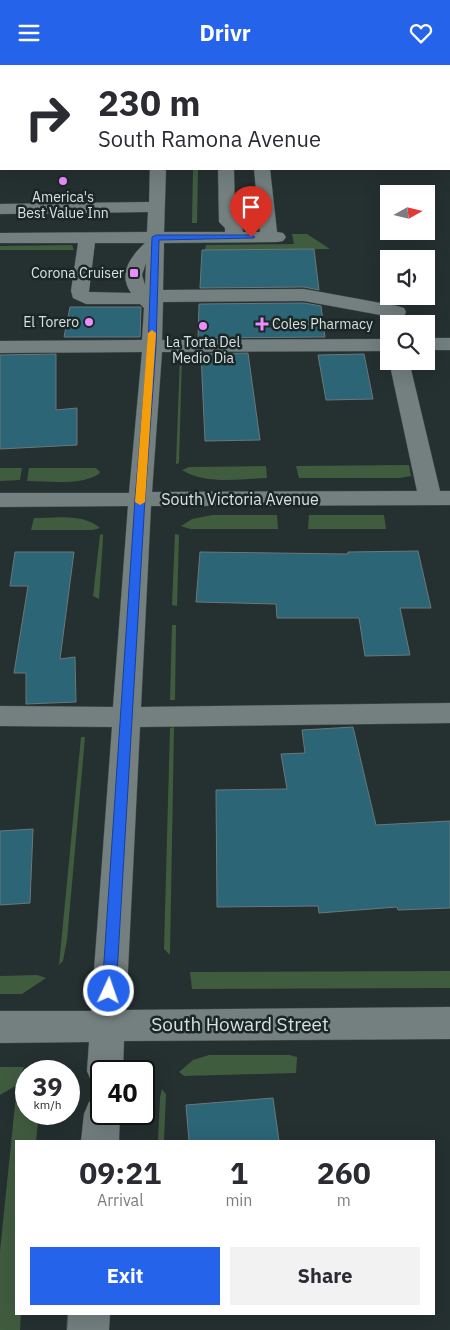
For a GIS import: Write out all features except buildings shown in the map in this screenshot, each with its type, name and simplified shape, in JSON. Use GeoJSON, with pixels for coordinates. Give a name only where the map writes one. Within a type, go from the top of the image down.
{"type":"FeatureCollection","features":[{"type":"Feature","properties":{"kind":"street"},"geometry":{"type":"LineString","coordinates":[[105,1060],[140,499],[150,373],[155,347],[151,301],[156,240],[158,170]]}},
{"type":"Feature","properties":{"kind":"street"},"geometry":{"type":"LineString","coordinates":[[226,170],[227,223],[234,226],[234,237]]}},
{"type":"Feature","properties":{"kind":"street"},"geometry":{"type":"LineString","coordinates":[[0,238],[156,240],[273,237],[262,170]]}},
{"type":"Feature","properties":{"kind":"street"},"geometry":{"type":"LineString","coordinates":[[0,209],[157,207]]}},
{"type":"Feature","properties":{"kind":"street"},"geometry":{"type":"LineString","coordinates":[[87,238],[80,291],[82,296],[97,299],[151,301],[304,295],[397,312]]}},
{"type":"Feature","properties":{"kind":"street"},"geometry":{"type":"LineString","coordinates":[[435,344],[450,344]]}},
{"type":"Feature","properties":{"kind":"street"},"geometry":{"type":"LineString","coordinates":[[0,347],[380,345]]}},
{"type":"Feature","properties":{"kind":"street"},"geometry":{"type":"LineString","coordinates":[[402,370],[440,498]]}},
{"type":"Feature","properties":{"kind":"street","name":"South Victoria Avenue"},"geometry":{"type":"LineString","coordinates":[[0,500],[440,498]]}},
{"type":"Feature","properties":{"kind":"street"},"geometry":{"type":"LineString","coordinates":[[0,716],[127,717],[450,713]]}},
{"type":"Feature","properties":{"kind":"street","name":"South Howard Street"},"geometry":{"type":"LineString","coordinates":[[0,1027],[450,1023]]}},
{"type":"Feature","properties":{"kind":"street"},"geometry":{"type":"LineString","coordinates":[[100,1140],[101,1125]]}},
{"type":"Feature","properties":{"kind":"street"},"geometry":{"type":"LineString","coordinates":[[88,1330],[89,1315]]}},
{"type":"Feature","properties":{"kind":"green space"},"geometry":{"type":"Polygon","coordinates":[[[193,170],[198,170],[197,223],[192,223],[193,170]]]}},
{"type":"Feature","properties":{"kind":"green space"},"geometry":{"type":"Polygon","coordinates":[[[292,234],[307,234],[330,249],[205,250],[206,245],[294,244],[292,234]]]}},
{"type":"Feature","properties":{"kind":"green space"},"geometry":{"type":"Polygon","coordinates":[[[72,245],[74,250],[0,250],[0,246],[72,245]]]}},
{"type":"Feature","properties":{"kind":"green space"},"geometry":{"type":"Polygon","coordinates":[[[180,356],[182,356],[179,463],[176,464],[180,356]]]}},
{"type":"Feature","properties":{"kind":"green space"},"geometry":{"type":"Polygon","coordinates":[[[409,465],[411,476],[400,478],[299,478],[296,466],[409,465]]]}},
{"type":"Feature","properties":{"kind":"green space"},"geometry":{"type":"Polygon","coordinates":[[[266,466],[267,478],[235,480],[202,478],[182,470],[189,467],[266,466]]]}},
{"type":"Feature","properties":{"kind":"green space"},"geometry":{"type":"Polygon","coordinates":[[[0,468],[22,468],[20,480],[0,481],[0,468]]]}},
{"type":"Feature","properties":{"kind":"green space"},"geometry":{"type":"Polygon","coordinates":[[[29,468],[96,468],[100,472],[91,478],[83,480],[27,481],[29,468]]]}},
{"type":"Feature","properties":{"kind":"green space"},"geometry":{"type":"Polygon","coordinates":[[[212,515],[277,515],[278,529],[190,529],[181,526],[192,519],[212,515]]]}},
{"type":"Feature","properties":{"kind":"green space"},"geometry":{"type":"Polygon","coordinates":[[[309,515],[384,515],[386,529],[308,529],[309,515]]]}},
{"type":"Feature","properties":{"kind":"green space"},"geometry":{"type":"Polygon","coordinates":[[[34,518],[77,518],[93,523],[100,528],[93,530],[31,530],[34,518]]]}},
{"type":"Feature","properties":{"kind":"green space"},"geometry":{"type":"Polygon","coordinates":[[[103,534],[99,599],[93,596],[100,535],[103,534]]]}},
{"type":"Feature","properties":{"kind":"green space"},"geometry":{"type":"Polygon","coordinates":[[[175,534],[179,535],[177,606],[172,605],[175,534]]]}},
{"type":"Feature","properties":{"kind":"green space"},"geometry":{"type":"Polygon","coordinates":[[[172,625],[176,625],[175,700],[170,700],[172,625]]]}},
{"type":"Feature","properties":{"kind":"green space"},"geometry":{"type":"Polygon","coordinates":[[[174,727],[170,955],[164,949],[170,728],[174,727]]]}},
{"type":"Feature","properties":{"kind":"green space"},"geometry":{"type":"Polygon","coordinates":[[[81,737],[85,737],[67,940],[63,961],[59,965],[81,737]]]}},
{"type":"Feature","properties":{"kind":"green space"},"geometry":{"type":"Polygon","coordinates":[[[450,971],[450,988],[192,989],[190,972],[450,971]]]}},
{"type":"Feature","properties":{"kind":"green space"},"geometry":{"type":"Polygon","coordinates":[[[37,975],[46,978],[22,994],[0,994],[0,976],[37,975]]]}},
{"type":"Feature","properties":{"kind":"green space"},"geometry":{"type":"Polygon","coordinates":[[[209,1055],[289,1055],[297,1057],[296,1073],[184,1076],[179,1072],[193,1060],[209,1055]]]}},
{"type":"Feature","properties":{"kind":"green space"},"geometry":{"type":"Polygon","coordinates":[[[0,1067],[15,1067],[15,1086],[0,1095],[0,1067]]]}},
{"type":"Feature","properties":{"kind":"green space"},"geometry":{"type":"Polygon","coordinates":[[[162,1089],[166,1094],[164,1140],[158,1140],[162,1089]]]}},
{"type":"Feature","properties":{"kind":"green space"},"geometry":{"type":"Polygon","coordinates":[[[15,1105],[15,1125],[38,1125],[36,1140],[15,1140],[15,1315],[21,1315],[20,1330],[0,1330],[0,1251],[15,1105]]]}},
{"type":"Feature","properties":{"kind":"slow traffic"},"geometry":{"type":"LineString","coordinates":[[140,502],[152,333]]}},
{"type":"Feature","properties":{"kind":"place","name":"America's Best Value Inn"},"geometry":{"type":"Point","coordinates":[63,181]}},
{"type":"Feature","properties":{"kind":"place","name":"Corona Cruiser"},"geometry":{"type":"Point","coordinates":[134,273]}},
{"type":"Feature","properties":{"kind":"place","name":"El Torero"},"geometry":{"type":"Point","coordinates":[89,322]}},
{"type":"Feature","properties":{"kind":"place","name":"Coles Pharmacy"},"geometry":{"type":"Point","coordinates":[262,324]}},
{"type":"Feature","properties":{"kind":"place","name":"La Torta Del Medio Dia"},"geometry":{"type":"Point","coordinates":[203,326]}},
{"type":"Feature","properties":{"kind":"route"},"geometry":{"type":"LineString","coordinates":[[109,991],[140,499],[152,347],[156,237],[251,237]]}}]}
